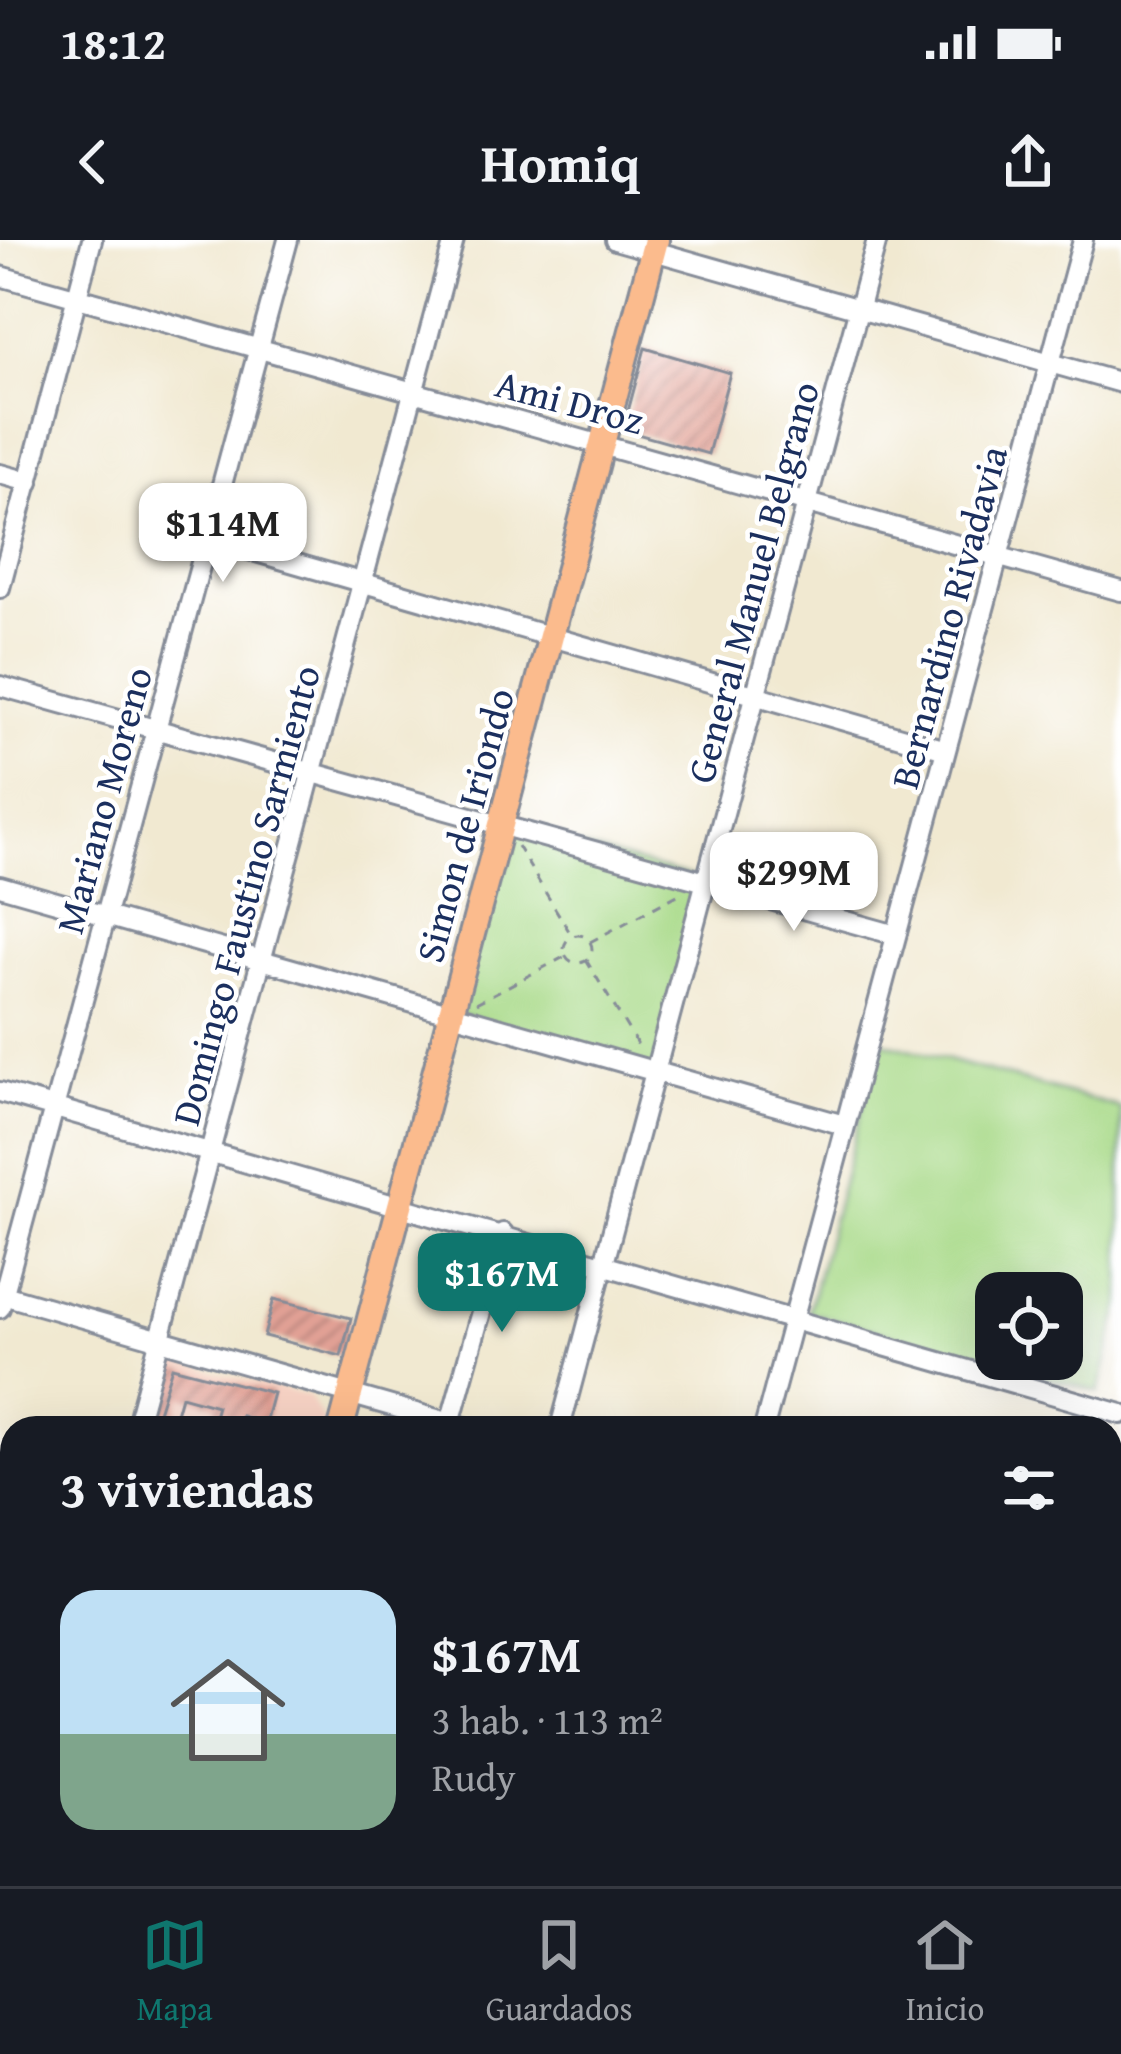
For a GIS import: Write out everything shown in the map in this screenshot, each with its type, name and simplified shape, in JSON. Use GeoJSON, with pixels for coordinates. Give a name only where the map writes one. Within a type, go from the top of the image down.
{"type":"FeatureCollection","features":[{"type":"Feature","properties":{"kind":"main road","name":"Simon de Iriondo"},"geometry":{"type":"LineString","coordinates":[[344,1416],[458,1011],[500,825],[654,245]]}},
{"type":"Feature","properties":{"kind":"street"},"geometry":{"type":"LineString","coordinates":[[0,587],[92,240]]}},
{"type":"Feature","properties":{"kind":"street","name":"Mariano Moreno"},"geometry":{"type":"LineString","coordinates":[[1,1299],[288,240]]}},
{"type":"Feature","properties":{"kind":"street","name":"Domingo Faustino Sarmiento"},"geometry":{"type":"LineString","coordinates":[[139,1416],[454,240]]}},
{"type":"Feature","properties":{"kind":"street"},"geometry":{"type":"LineString","coordinates":[[615,240],[654,245],[1121,382]]}},
{"type":"Feature","properties":{"kind":"street","name":"General Manuel Belgrano"},"geometry":{"type":"LineString","coordinates":[[563,1416],[652,1068],[877,240]]}},
{"type":"Feature","properties":{"kind":"street","name":"Bernardino Rivadavia"},"geometry":{"type":"LineString","coordinates":[[767,1416],[1083,240]]}},
{"type":"Feature","properties":{"kind":"street","name":"Ami Droz"},"geometry":{"type":"LineString","coordinates":[[0,276],[1121,591]]}},
{"type":"Feature","properties":{"kind":"street"},"geometry":{"type":"LineString","coordinates":[[0,474],[28,482]]}},
{"type":"Feature","properties":{"kind":"street"},"geometry":{"type":"LineString","coordinates":[[207,538],[946,750]]}},
{"type":"Feature","properties":{"kind":"street"},"geometry":{"type":"LineString","coordinates":[[0,686],[896,935]]}},
{"type":"Feature","properties":{"kind":"street"},"geometry":{"type":"LineString","coordinates":[[0,886],[458,1011],[844,1125]]}},
{"type":"Feature","properties":{"kind":"street"},"geometry":{"type":"LineString","coordinates":[[0,1092],[503,1233],[792,1324],[1121,1414]]}},
{"type":"Feature","properties":{"kind":"street"},"geometry":{"type":"LineString","coordinates":[[461,1416],[503,1233]]}},
{"type":"Feature","properties":{"kind":"street"},"geometry":{"type":"LineString","coordinates":[[1,1299],[427,1416]]}},
{"type":"Feature","properties":{"kind":"path"},"geometry":{"type":"LineString","coordinates":[[531,840],[510,834],[572,936],[590,942],[697,885],[676,879]]}},
{"type":"Feature","properties":{"kind":"path"},"geometry":{"type":"LineString","coordinates":[[572,936],[566,943],[566,956],[573,962],[586,960]]}},
{"type":"Feature","properties":{"kind":"path"},"geometry":{"type":"LineString","coordinates":[[590,942],[586,960],[652,1068]]}},
{"type":"Feature","properties":{"kind":"path"},"geometry":{"type":"LineString","coordinates":[[458,1011],[566,956]]}},
{"type":"Feature","properties":{"kind":"shaded area"},"geometry":{"type":"Polygon","coordinates":[[[170,1360],[309,1396],[321,1416],[154,1416],[170,1360]]]}},
{"type":"Feature","properties":{"kind":"green space"},"geometry":{"type":"Polygon","coordinates":[[[500,825],[706,881],[655,1072],[453,1012],[500,825]]]}},
{"type":"Feature","properties":{"kind":"green space"},"geometry":{"type":"Polygon","coordinates":[[[880,1041],[1121,1108],[1121,1303],[1099,1392],[1055,1380],[1083,1380],[1083,1272],[975,1272],[975,1358],[808,1312],[880,1041]]]}},
{"type":"Feature","properties":{"kind":"building"},"geometry":{"type":"Polygon","coordinates":[[[645,348],[730,373],[708,454],[623,430],[645,348]]]}},
{"type":"Feature","properties":{"kind":"building"},"geometry":{"type":"Polygon","coordinates":[[[274,1299],[351,1318],[341,1356],[264,1336],[274,1299]]]}},
{"type":"Feature","properties":{"kind":"building"},"geometry":{"type":"Polygon","coordinates":[[[172,1367],[273,1393],[267,1416],[214,1416],[217,1406],[181,1396],[175,1416],[157,1416],[172,1367]]]}}]}
